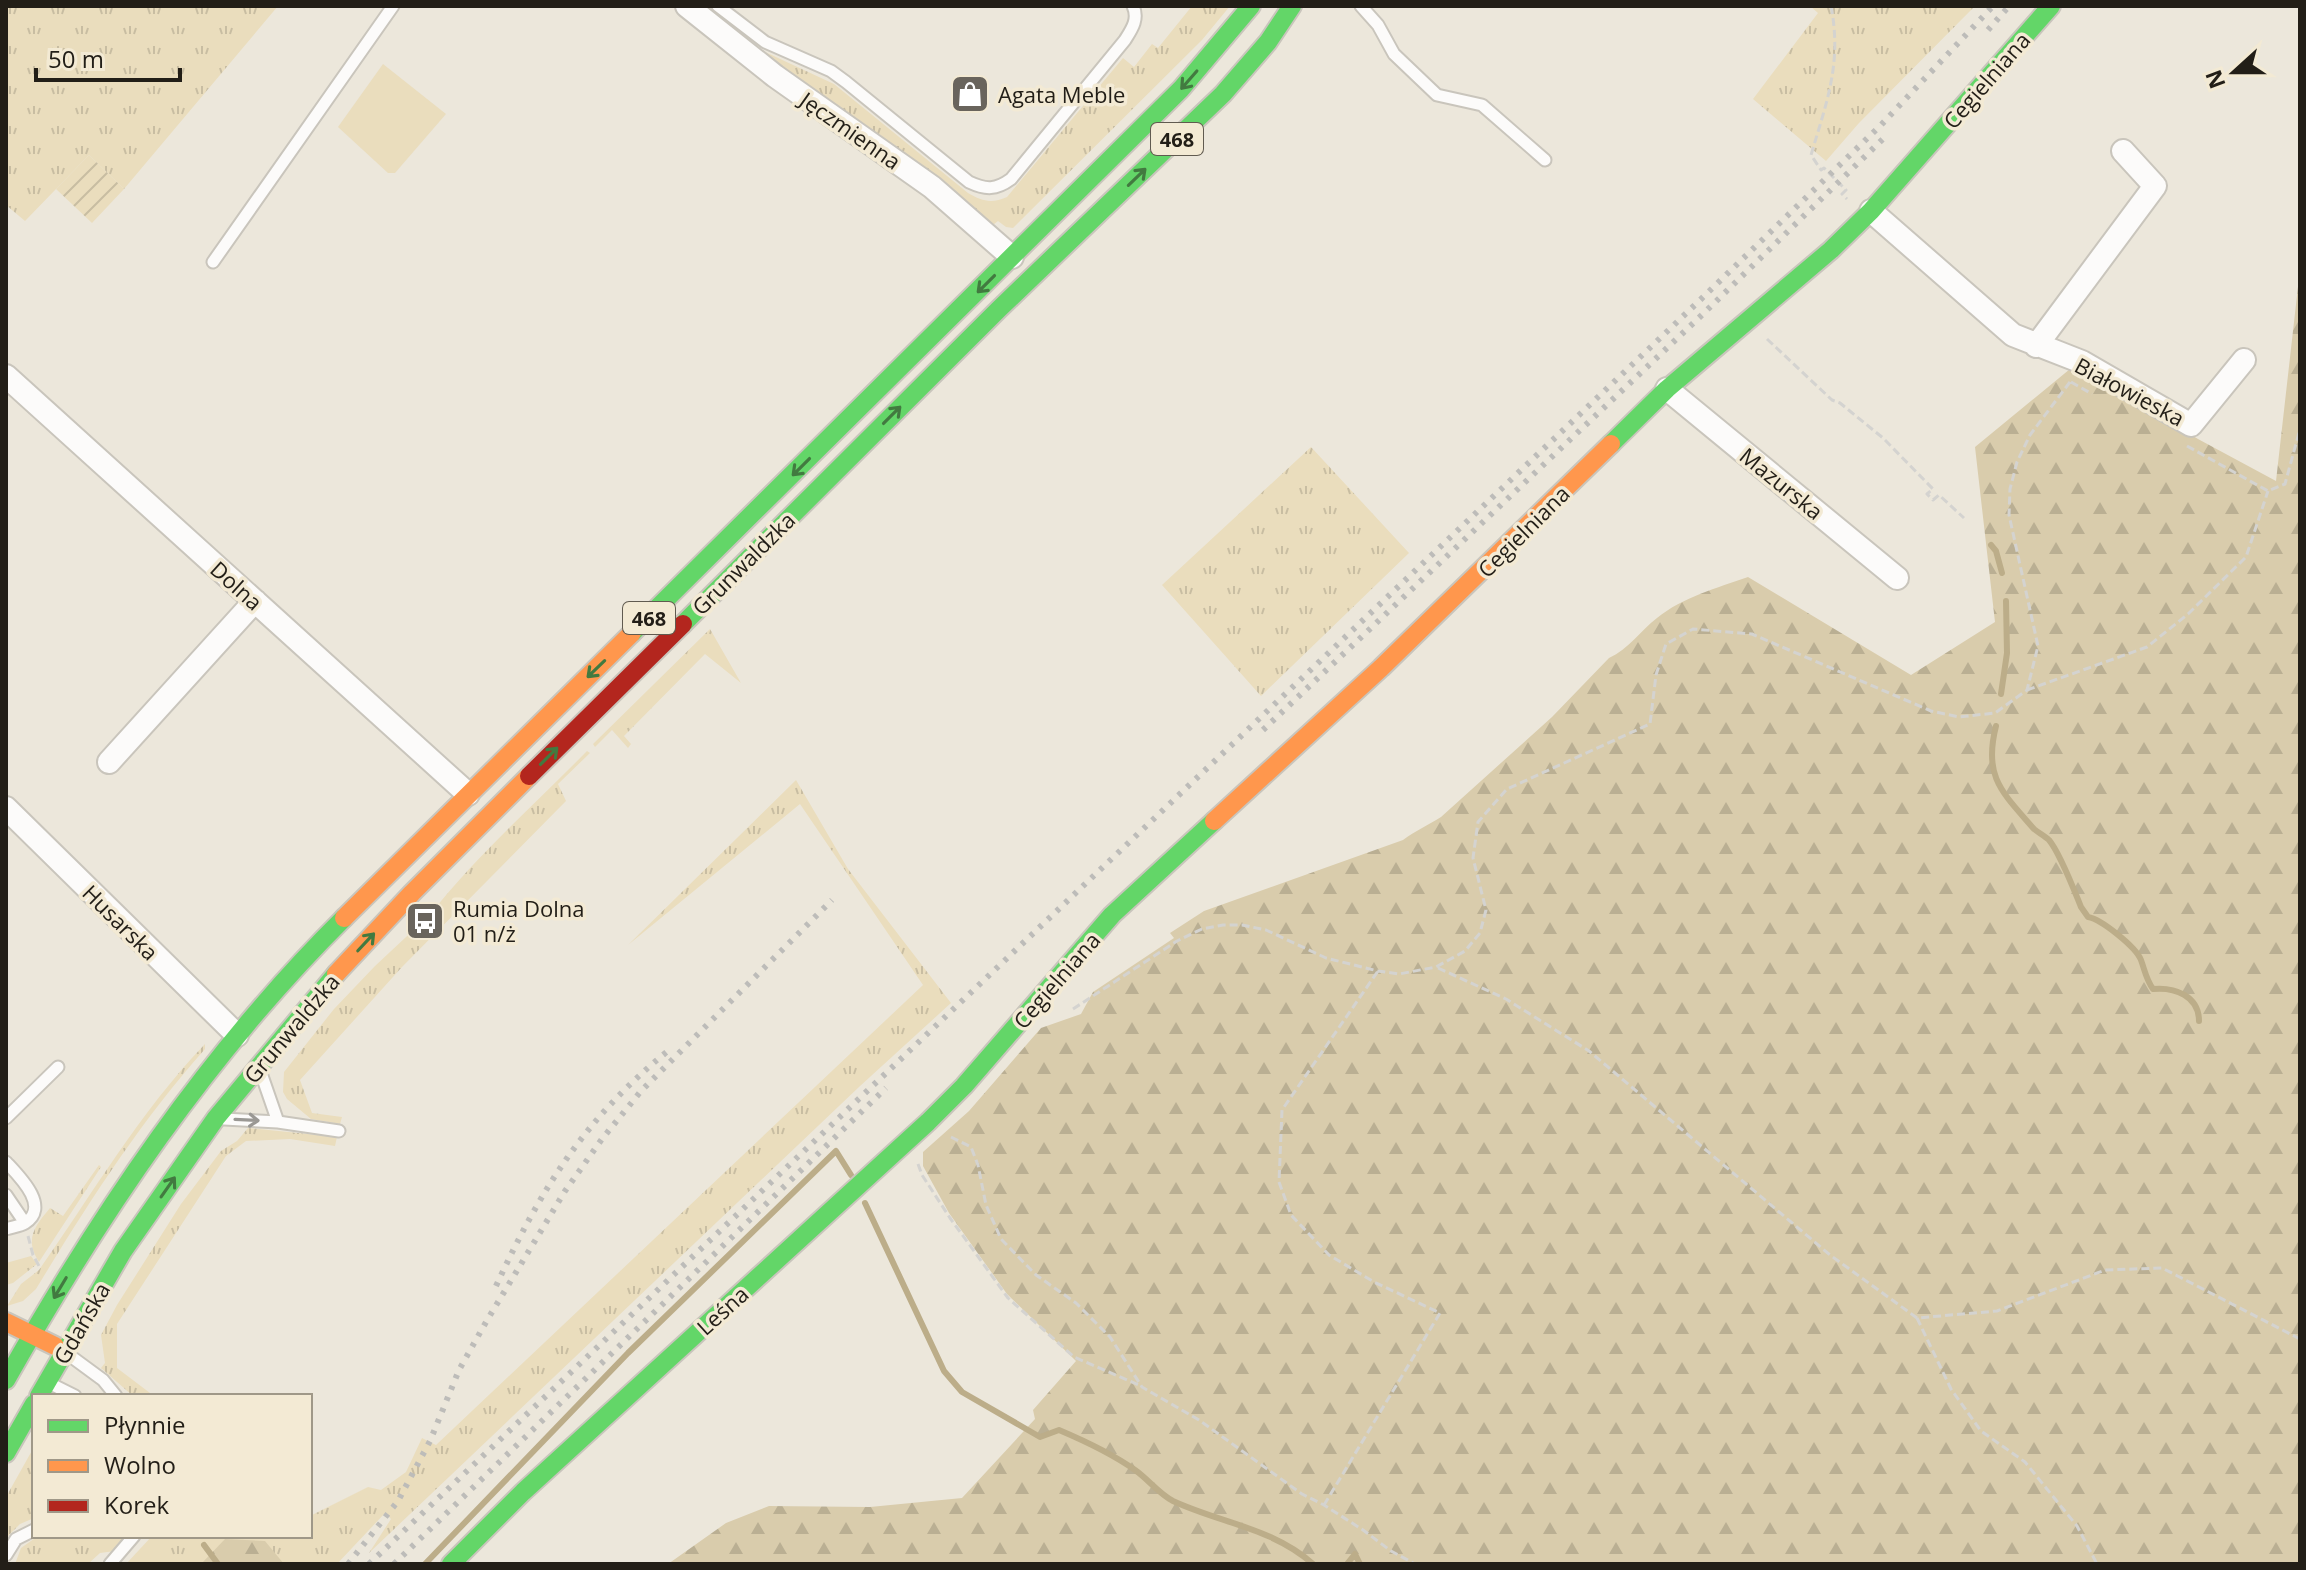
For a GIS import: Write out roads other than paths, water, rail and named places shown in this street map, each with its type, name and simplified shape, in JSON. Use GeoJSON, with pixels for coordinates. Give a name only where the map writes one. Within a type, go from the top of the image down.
{"type":"FeatureCollection","features":[{"type":"Feature","properties":{"kind":"main road","name":"Grunwaldzka"},"geometry":{"type":"LineString","coordinates":[[88,1241],[146,1153],[237,1035],[331,930],[669,599],[1181,89],[1251,6]]}},
{"type":"Feature","properties":{"kind":"main road","name":"Grunwaldzka"},"geometry":{"type":"LineString","coordinates":[[123,1251],[216,1118],[316,995],[481,824],[979,328],[1223,94],[1268,42],[1292,6]]}},
{"type":"Feature","properties":{"kind":"main road","name":"Cegielniana"},"geometry":{"type":"LineString","coordinates":[[992,1054],[1112,915],[1392,658],[1667,389],[1831,250],[1861,207],[2051,6]]}},
{"type":"Feature","properties":{"kind":"main road","name":"Leśna"},"geometry":{"type":"LineString","coordinates":[[451,1564],[523,1492],[928,1122],[992,1054]]}},
{"type":"Feature","properties":{"kind":"main road","name":"Gdańska"},"geometry":{"type":"LineString","coordinates":[[9,1368],[33,1335],[88,1241]]}},
{"type":"Feature","properties":{"kind":"main road","name":"Gdańska"},"geometry":{"type":"LineString","coordinates":[[43,1389],[123,1251]]}},
{"type":"Feature","properties":{"kind":"main road"},"geometry":{"type":"LineString","coordinates":[[6,1322],[64,1351]]}},
{"type":"Feature","properties":{"kind":"main road"},"geometry":{"type":"LineString","coordinates":[[9,1368],[43,1389]]}},
{"type":"Feature","properties":{"kind":"main road"},"geometry":{"type":"LineString","coordinates":[[6,1453],[32,1408]]}},
{"type":"Feature","properties":{"kind":"street","name":"Jęczmienna"},"geometry":{"type":"LineString","coordinates":[[687,6],[775,76],[932,187],[1012,257]]}},
{"type":"Feature","properties":{"kind":"street"},"geometry":{"type":"LineString","coordinates":[[2036,346],[2155,186],[2123,151]]}},
{"type":"Feature","properties":{"kind":"street","name":"Białowieska"},"geometry":{"type":"LineString","coordinates":[[1861,207],[2013,335],[2082,362],[2191,425],[2244,360]]}},
{"type":"Feature","properties":{"kind":"street","name":"Dolna"},"geometry":{"type":"LineString","coordinates":[[6,376],[468,794]]}},
{"type":"Feature","properties":{"kind":"street","name":"Mazurska"},"geometry":{"type":"LineString","coordinates":[[1667,389],[1897,578]]}},
{"type":"Feature","properties":{"kind":"street"},"geometry":{"type":"LineString","coordinates":[[109,762],[255,601]]}},
{"type":"Feature","properties":{"kind":"street","name":"Husarska"},"geometry":{"type":"LineString","coordinates":[[6,808],[237,1035]]}},
{"type":"Feature","properties":{"kind":"lane"},"geometry":{"type":"LineString","coordinates":[[213,262],[393,6]]}},
{"type":"Feature","properties":{"kind":"lane"},"geometry":{"type":"LineString","coordinates":[[718,6],[765,42],[831,71],[969,182],[983,189],[1000,187],[1011,179],[1134,26],[1133,6]]}},
{"type":"Feature","properties":{"kind":"lane"},"geometry":{"type":"LineString","coordinates":[[1361,6],[1378,25],[1394,54],[1437,95],[1482,105],[1545,160]]}},
{"type":"Feature","properties":{"kind":"lane"},"geometry":{"type":"LineString","coordinates":[[258,1065],[278,1122]]}},
{"type":"Feature","properties":{"kind":"lane"},"geometry":{"type":"LineString","coordinates":[[6,1118],[58,1067]]}},
{"type":"Feature","properties":{"kind":"lane"},"geometry":{"type":"LineString","coordinates":[[216,1118],[278,1122],[339,1131]]}},
{"type":"Feature","properties":{"kind":"lane"},"geometry":{"type":"LineString","coordinates":[[6,1162],[29,1190],[35,1204],[34,1213],[25,1223],[6,1229]]}},
{"type":"Feature","properties":{"kind":"lane"},"geometry":{"type":"LineString","coordinates":[[6,1195],[25,1223]]}},
{"type":"Feature","properties":{"kind":"lane"},"geometry":{"type":"LineString","coordinates":[[64,1351],[103,1380],[114,1394]]}},
{"type":"Feature","properties":{"kind":"lane"},"geometry":{"type":"LineString","coordinates":[[43,1389],[66,1394]]}},
{"type":"Feature","properties":{"kind":"lane"},"geometry":{"type":"LineString","coordinates":[[6,1555],[16,1539],[32,1531]]}},
{"type":"Feature","properties":{"kind":"lane"},"geometry":{"type":"LineString","coordinates":[[110,1564],[132,1538]]}},
{"type":"Feature","properties":{"kind":"waterway"},"geometry":{"type":"LineString","coordinates":[[1991,545],[1996,551],[2002,573]]}},
{"type":"Feature","properties":{"kind":"waterway"},"geometry":{"type":"LineString","coordinates":[[2001,694],[2007,653],[2006,601]]}},
{"type":"Feature","properties":{"kind":"waterway"},"geometry":{"type":"LineString","coordinates":[[1996,726],[1992,758],[1998,783],[2034,829],[2053,846],[2081,907],[2088,917],[2109,928],[2132,948],[2141,960],[2153,989],[2177,992],[2190,999],[2198,1012],[2199,1021]]}},
{"type":"Feature","properties":{"kind":"waterway"},"geometry":{"type":"LineString","coordinates":[[425,1564],[628,1353],[836,1151],[851,1175]]}},
{"type":"Feature","properties":{"kind":"waterway"},"geometry":{"type":"LineString","coordinates":[[865,1203],[944,1371],[962,1392],[1040,1437],[1059,1430],[1088,1443],[1135,1470],[1173,1501],[1264,1534],[1313,1564]]}},
{"type":"Feature","properties":{"kind":"waterway"},"geometry":{"type":"LineString","coordinates":[[204,1545],[218,1564]]}},
{"type":"Feature","properties":{"kind":"waterway"},"geometry":{"type":"LineString","coordinates":[[1347,1564],[1355,1554],[1360,1564]]}},
{"type":"Feature","properties":{"kind":"railway"},"geometry":{"type":"LineString","coordinates":[[369,1564],[1697,303],[1881,125],[1993,6]]}},
{"type":"Feature","properties":{"kind":"railway"},"geometry":{"type":"LineString","coordinates":[[1988,30],[2009,6]]}},
{"type":"Feature","properties":{"kind":"railway"},"geometry":{"type":"LineString","coordinates":[[1263,730],[1704,313],[1888,134]]}},
{"type":"Feature","properties":{"kind":"railway"},"geometry":{"type":"LineString","coordinates":[[348,1564],[398,1501],[430,1441],[459,1370],[486,1322],[565,1191],[602,1139],[641,1091],[832,900]]}},
{"type":"Feature","properties":{"kind":"railway"},"geometry":{"type":"LineString","coordinates":[[496,1286],[548,1187],[589,1129],[612,1102],[669,1050]]}},
{"type":"Feature","properties":{"kind":"railway"},"geometry":{"type":"LineString","coordinates":[[394,1564],[886,1088]]}},
{"type":"Feature","properties":{"kind":"place","name":"Agata Meble"},"geometry":{"type":"Point","coordinates":[970,94]}},
{"type":"Feature","properties":{"kind":"place","name":"Rumia Dolna 01 n/ż"},"geometry":{"type":"Point","coordinates":[425,921]}}]}
